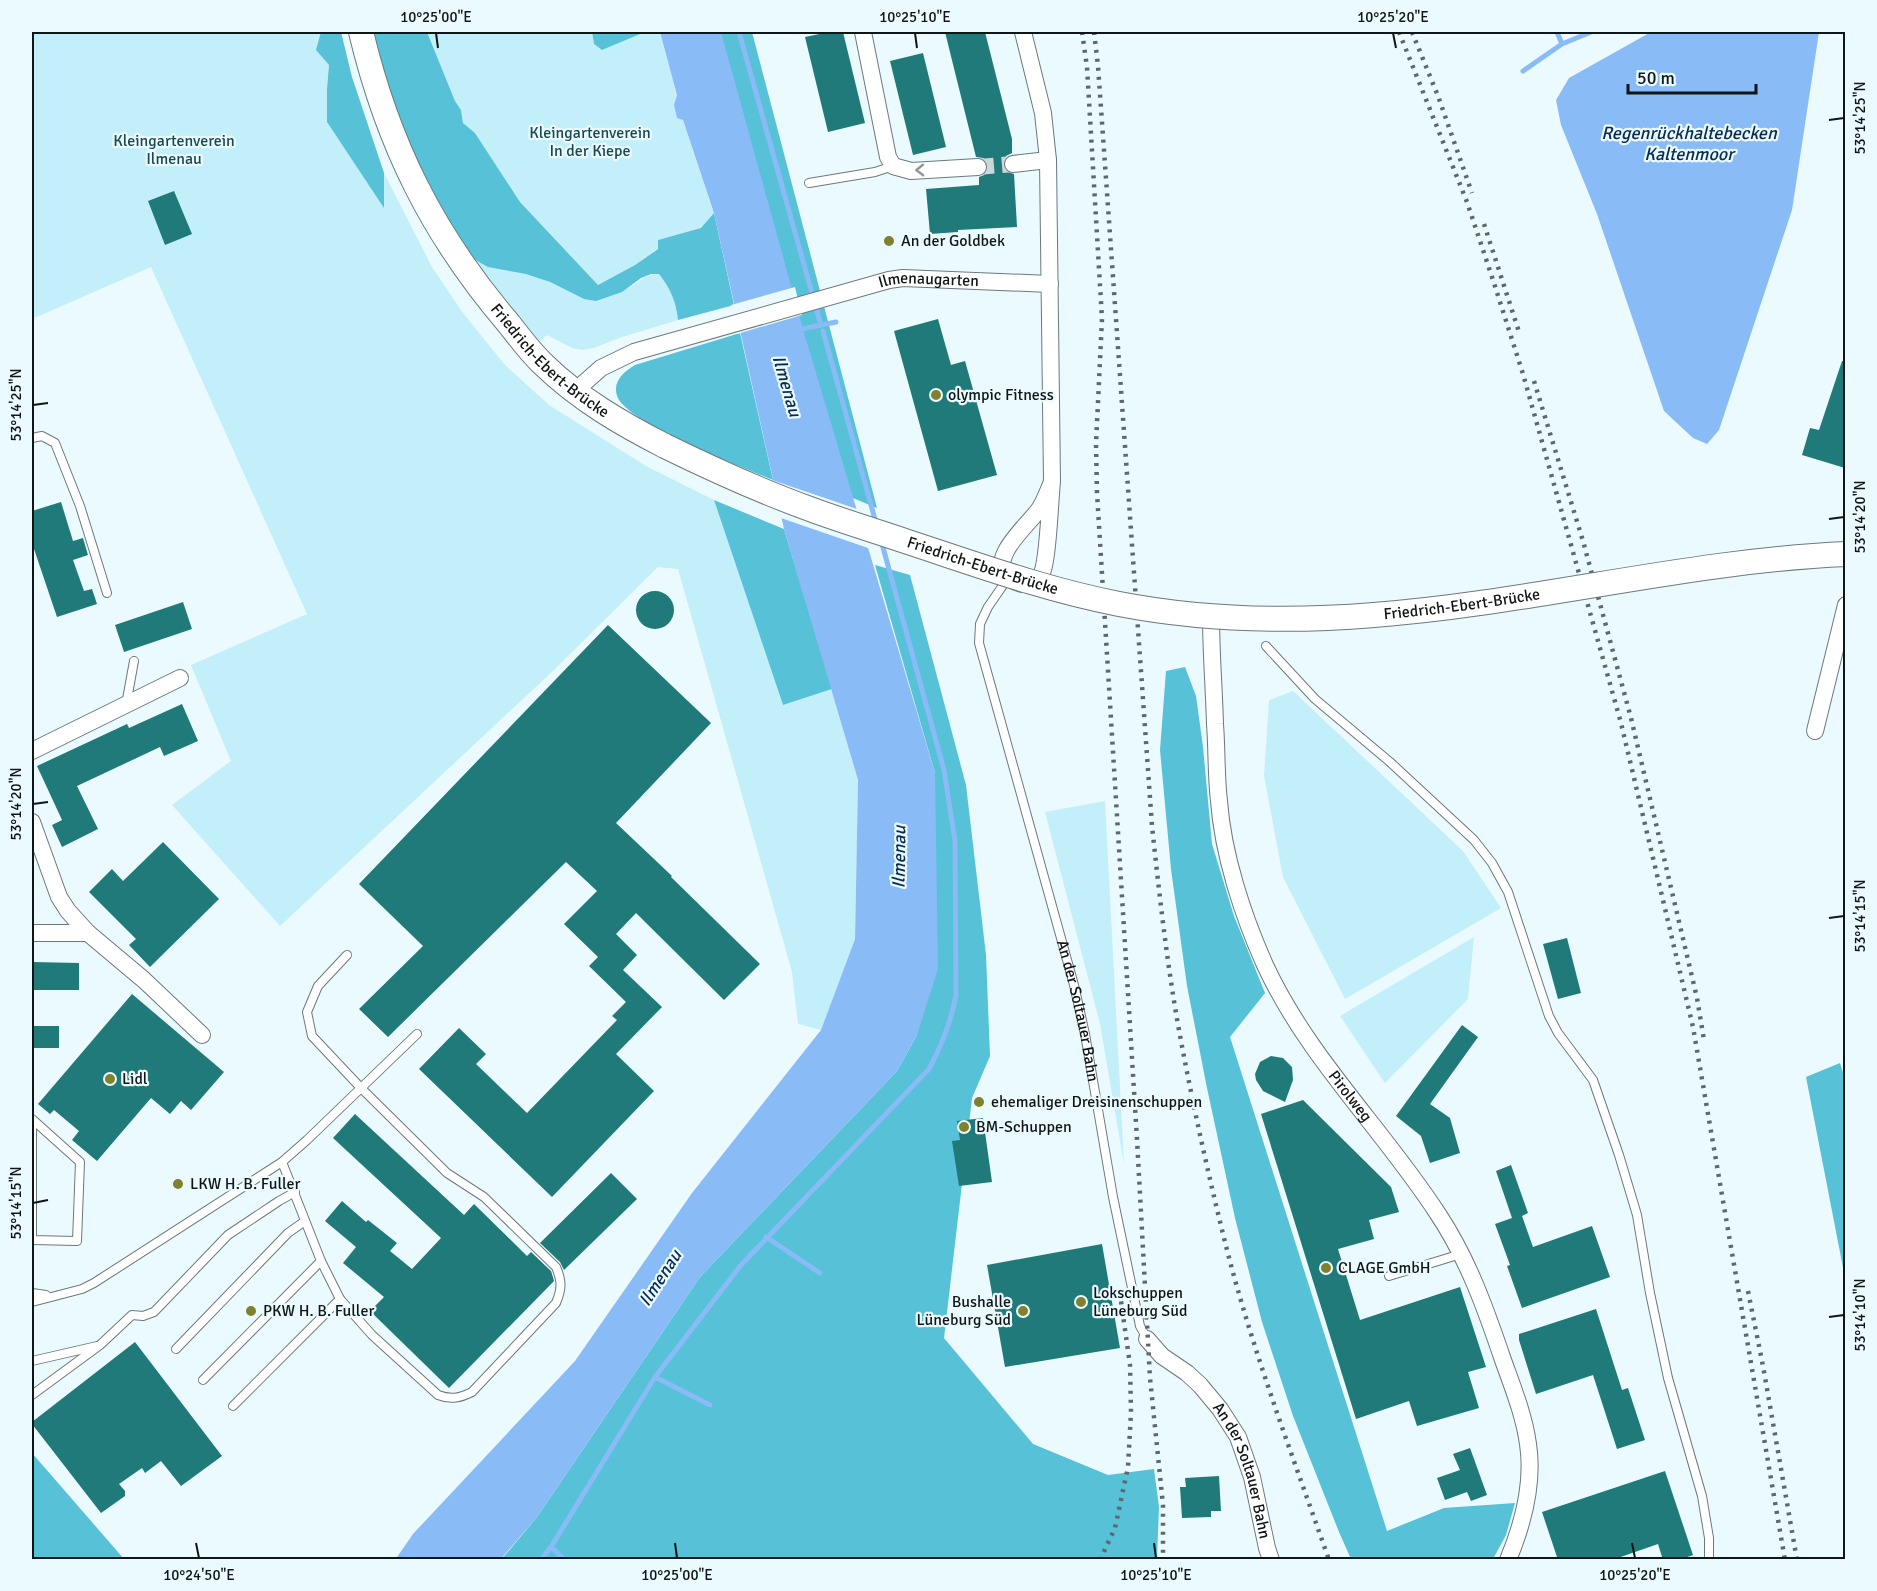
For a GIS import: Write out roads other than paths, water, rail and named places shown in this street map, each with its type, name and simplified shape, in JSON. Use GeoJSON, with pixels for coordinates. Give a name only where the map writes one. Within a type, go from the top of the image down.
{"type":"FeatureCollection","features":[{"type":"Feature","properties":{"kind":"main road","name":"Friedrich-Ebert-Brücke"},"geometry":{"type":"LineString","coordinates":[[361,32],[372,76],[417,190],[450,247],[485,296],[543,365],[612,417],[665,446],[810,509],[1029,582],[1118,604],[1157,611],[1264,619],[1376,615],[1439,608],[1715,567],[1845,554]]}},
{"type":"Feature","properties":{"kind":"street"},"geometry":{"type":"LineString","coordinates":[[863,32],[888,157],[893,166],[911,171],[978,167]]}},
{"type":"Feature","properties":{"kind":"street"},"geometry":{"type":"LineString","coordinates":[[1023,32],[1043,113],[1048,160],[1052,483],[1045,562],[1041,575],[1029,583],[1017,583],[1008,578],[1003,566],[1004,552],[1012,538],[1041,507],[1052,483]]}},
{"type":"Feature","properties":{"kind":"street"},"geometry":{"type":"LineString","coordinates":[[1013,164],[1048,160]]}},
{"type":"Feature","properties":{"kind":"street","name":"Ilmenaugarten"},"geometry":{"type":"LineString","coordinates":[[575,391],[601,368],[634,352],[883,282],[903,278],[1050,284]]}},
{"type":"Feature","properties":{"kind":"street"},"geometry":{"type":"LineString","coordinates":[[1815,731],[1845,605]]}},
{"type":"Feature","properties":{"kind":"street","name":"Pirolweg"},"geometry":{"type":"LineString","coordinates":[[1211,616],[1219,803],[1230,866],[1244,915],[1288,1009],[1316,1052],[1417,1183],[1438,1214],[1470,1273],[1521,1411],[1528,1444],[1530,1472],[1524,1511],[1508,1560]]}},
{"type":"Feature","properties":{"kind":"street"},"geometry":{"type":"LineString","coordinates":[[32,751],[180,678]]}},
{"type":"Feature","properties":{"kind":"street"},"geometry":{"type":"LineString","coordinates":[[32,822],[59,897],[68,911],[88,933],[202,1035]]}},
{"type":"Feature","properties":{"kind":"street"},"geometry":{"type":"LineString","coordinates":[[32,933],[88,933]]}},
{"type":"Feature","properties":{"kind":"street","name":"An der Soltauer Bahn"},"geometry":{"type":"LineString","coordinates":[[1148,1339],[1162,1356],[1200,1384],[1238,1437],[1252,1478],[1271,1560]]}},
{"type":"Feature","properties":{"kind":"lane"},"geometry":{"type":"LineString","coordinates":[[809,183],[875,172],[893,166]]}},
{"type":"Feature","properties":{"kind":"lane"},"geometry":{"type":"LineString","coordinates":[[32,438],[42,436],[55,443],[80,506],[107,593]]}},
{"type":"Feature","properties":{"kind":"lane","name":"An der Soltauer Bahn"},"geometry":{"type":"LineString","coordinates":[[1008,578],[988,607],[980,624],[979,643],[1074,984],[1085,1034],[1113,1197],[1140,1326],[1148,1339]]}},
{"type":"Feature","properties":{"kind":"lane"},"geometry":{"type":"LineString","coordinates":[[1266,646],[1315,699],[1390,762],[1474,840],[1492,863],[1508,892],[1549,1016],[1558,1033],[1593,1080],[1619,1155],[1637,1215],[1650,1293],[1668,1378],[1702,1496],[1709,1560]]}},
{"type":"Feature","properties":{"kind":"lane"},"geometry":{"type":"LineString","coordinates":[[126,705],[134,661]]}},
{"type":"Feature","properties":{"kind":"lane"},"geometry":{"type":"LineString","coordinates":[[282,1162],[321,1261],[340,1299],[372,1335],[438,1395],[448,1399],[462,1397],[472,1392],[556,1303],[561,1292],[562,1280],[556,1267],[484,1197],[447,1173],[361,1089],[312,1036],[307,1012],[318,986],[347,955]]}},
{"type":"Feature","properties":{"kind":"lane"},"geometry":{"type":"LineString","coordinates":[[32,1302],[94,1283],[282,1162],[417,1034]]}},
{"type":"Feature","properties":{"kind":"lane"},"geometry":{"type":"LineString","coordinates":[[32,1119],[80,1161],[77,1241],[32,1240],[32,1119]]}},
{"type":"Feature","properties":{"kind":"lane"},"geometry":{"type":"LineString","coordinates":[[32,1395],[100,1345],[132,1316],[143,1316],[154,1312],[228,1235],[295,1192]]}},
{"type":"Feature","properties":{"kind":"lane"},"geometry":{"type":"LineString","coordinates":[[176,1349],[288,1233],[305,1221]]}},
{"type":"Feature","properties":{"kind":"lane"},"geometry":{"type":"LineString","coordinates":[[1389,1276],[1461,1254]]}},
{"type":"Feature","properties":{"kind":"lane"},"geometry":{"type":"LineString","coordinates":[[203,1380],[321,1261]]}},
{"type":"Feature","properties":{"kind":"lane"},"geometry":{"type":"LineString","coordinates":[[32,1293],[50,1296]]}},
{"type":"Feature","properties":{"kind":"lane"},"geometry":{"type":"LineString","coordinates":[[233,1406],[340,1299]]}},
{"type":"Feature","properties":{"kind":"lane"},"geometry":{"type":"LineString","coordinates":[[32,1361],[100,1345]]}},
{"type":"Feature","properties":{"kind":"water","name":"Ilmenau"},"geometry":{"type":"Polygon","coordinates":[[[660,32],[721,32],[803,329],[935,773],[938,969],[917,1035],[897,1071],[700,1277],[537,1517],[501,1559],[395,1560],[413,1534],[575,1361],[692,1193],[821,1030],[855,939],[858,780],[784,529],[714,213],[683,120],[677,118],[674,105],[677,95],[660,32]]]}},
{"type":"Feature","properties":{"kind":"water","name":"Regenrückhaltebecken Kaltenmoor"},"geometry":{"type":"Polygon","coordinates":[[[1651,32],[1819,32],[1792,210],[1719,430],[1707,444],[1693,438],[1664,411],[1597,214],[1561,125],[1556,100],[1569,78],[1651,32]]]}},
{"type":"Feature","properties":{"kind":"waterway"},"geometry":{"type":"LineString","coordinates":[[739,32],[820,322]]}},
{"type":"Feature","properties":{"kind":"waterway"},"geometry":{"type":"LineString","coordinates":[[1557,32],[1562,44]]}},
{"type":"Feature","properties":{"kind":"waterway"},"geometry":{"type":"LineString","coordinates":[[1523,71],[1562,44],[1591,32]]}},
{"type":"Feature","properties":{"kind":"waterway"},"geometry":{"type":"LineString","coordinates":[[797,330],[836,322]]}},
{"type":"Feature","properties":{"kind":"waterway"},"geometry":{"type":"LineString","coordinates":[[823,331],[876,523]]}},
{"type":"Feature","properties":{"kind":"waterway"},"geometry":{"type":"LineString","coordinates":[[541,1560],[655,1377],[741,1265],[929,1069],[949,1024],[956,995],[955,841],[944,770],[881,540]]}},
{"type":"Feature","properties":{"kind":"waterway"},"geometry":{"type":"LineString","coordinates":[[766,1237],[820,1273]]}},
{"type":"Feature","properties":{"kind":"waterway"},"geometry":{"type":"LineString","coordinates":[[655,1377],[710,1405]]}},
{"type":"Feature","properties":{"kind":"waterway"},"geometry":{"type":"LineString","coordinates":[[551,1547],[565,1560]]}},
{"type":"Feature","properties":{"kind":"tunnel"},"geometry":{"type":"LineString","coordinates":[[978,167],[1013,164]]}},
{"type":"Feature","properties":{"kind":"railway"},"geometry":{"type":"LineString","coordinates":[[1082,32],[1087,67],[1102,319],[1096,444],[1097,493],[1150,1378],[1163,1505],[1163,1560]]}},
{"type":"Feature","properties":{"kind":"railway"},"geometry":{"type":"LineString","coordinates":[[1094,32],[1152,826],[1173,995],[1200,1135],[1238,1289],[1275,1406],[1329,1560]]}},
{"type":"Feature","properties":{"kind":"railway"},"geometry":{"type":"LineString","coordinates":[[1399,32],[1467,202],[1493,280],[1523,374],[1621,723],[1693,1027],[1785,1560]]}},
{"type":"Feature","properties":{"kind":"railway"},"geometry":{"type":"LineString","coordinates":[[1412,32],[1438,96],[1472,193]]}},
{"type":"Feature","properties":{"kind":"railway"},"geometry":{"type":"LineString","coordinates":[[1484,224],[1520,335]]}},
{"type":"Feature","properties":{"kind":"railway"},"geometry":{"type":"LineString","coordinates":[[1534,381],[1583,541],[1631,718],[1697,998],[1704,1040]]}},
{"type":"Feature","properties":{"kind":"railway"},"geometry":{"type":"LineString","coordinates":[[1748,1291],[1797,1560]]}},
{"type":"Feature","properties":{"kind":"railway"},"geometry":{"type":"LineString","coordinates":[[1100,1560],[1115,1528],[1128,1467],[1131,1412],[1130,1365],[1121,1301]]}},
{"type":"Feature","properties":{"kind":"place","name":"An der Goldbek"},"geometry":{"type":"Point","coordinates":[889,241]}},
{"type":"Feature","properties":{"kind":"place","name":"olympic Fitness"},"geometry":{"type":"Point","coordinates":[936,395]}},
{"type":"Feature","properties":{"kind":"place","name":"Lidl"},"geometry":{"type":"Point","coordinates":[110,1079]}},
{"type":"Feature","properties":{"kind":"place","name":"ehemaliger Dreisinenschuppen"},"geometry":{"type":"Point","coordinates":[979,1102]}},
{"type":"Feature","properties":{"kind":"place","name":"BM-Schuppen"},"geometry":{"type":"Point","coordinates":[964,1127]}},
{"type":"Feature","properties":{"kind":"place","name":"LKW H. B. Fuller"},"geometry":{"type":"Point","coordinates":[178,1184]}},
{"type":"Feature","properties":{"kind":"place","name":"CLAGE GmbH"},"geometry":{"type":"Point","coordinates":[1326,1268]}},
{"type":"Feature","properties":{"kind":"place","name":"Lokschuppen Lüneburg Süd"},"geometry":{"type":"Point","coordinates":[1081,1302]}},
{"type":"Feature","properties":{"kind":"place","name":"PKW H. B. Fuller"},"geometry":{"type":"Point","coordinates":[251,1311]}},
{"type":"Feature","properties":{"kind":"place","name":"Bushalle Lüneburg Süd"},"geometry":{"type":"Point","coordinates":[1023,1311]}},
{"type":"Feature","properties":{"kind":"park label","name":"Kleingartenverein In der Kiepe"},"geometry":{"type":"Point","coordinates":[590,142]}},
{"type":"Feature","properties":{"kind":"park label","name":"Kleingartenverein Ilmenau"},"geometry":{"type":"Point","coordinates":[174,150]}}]}
